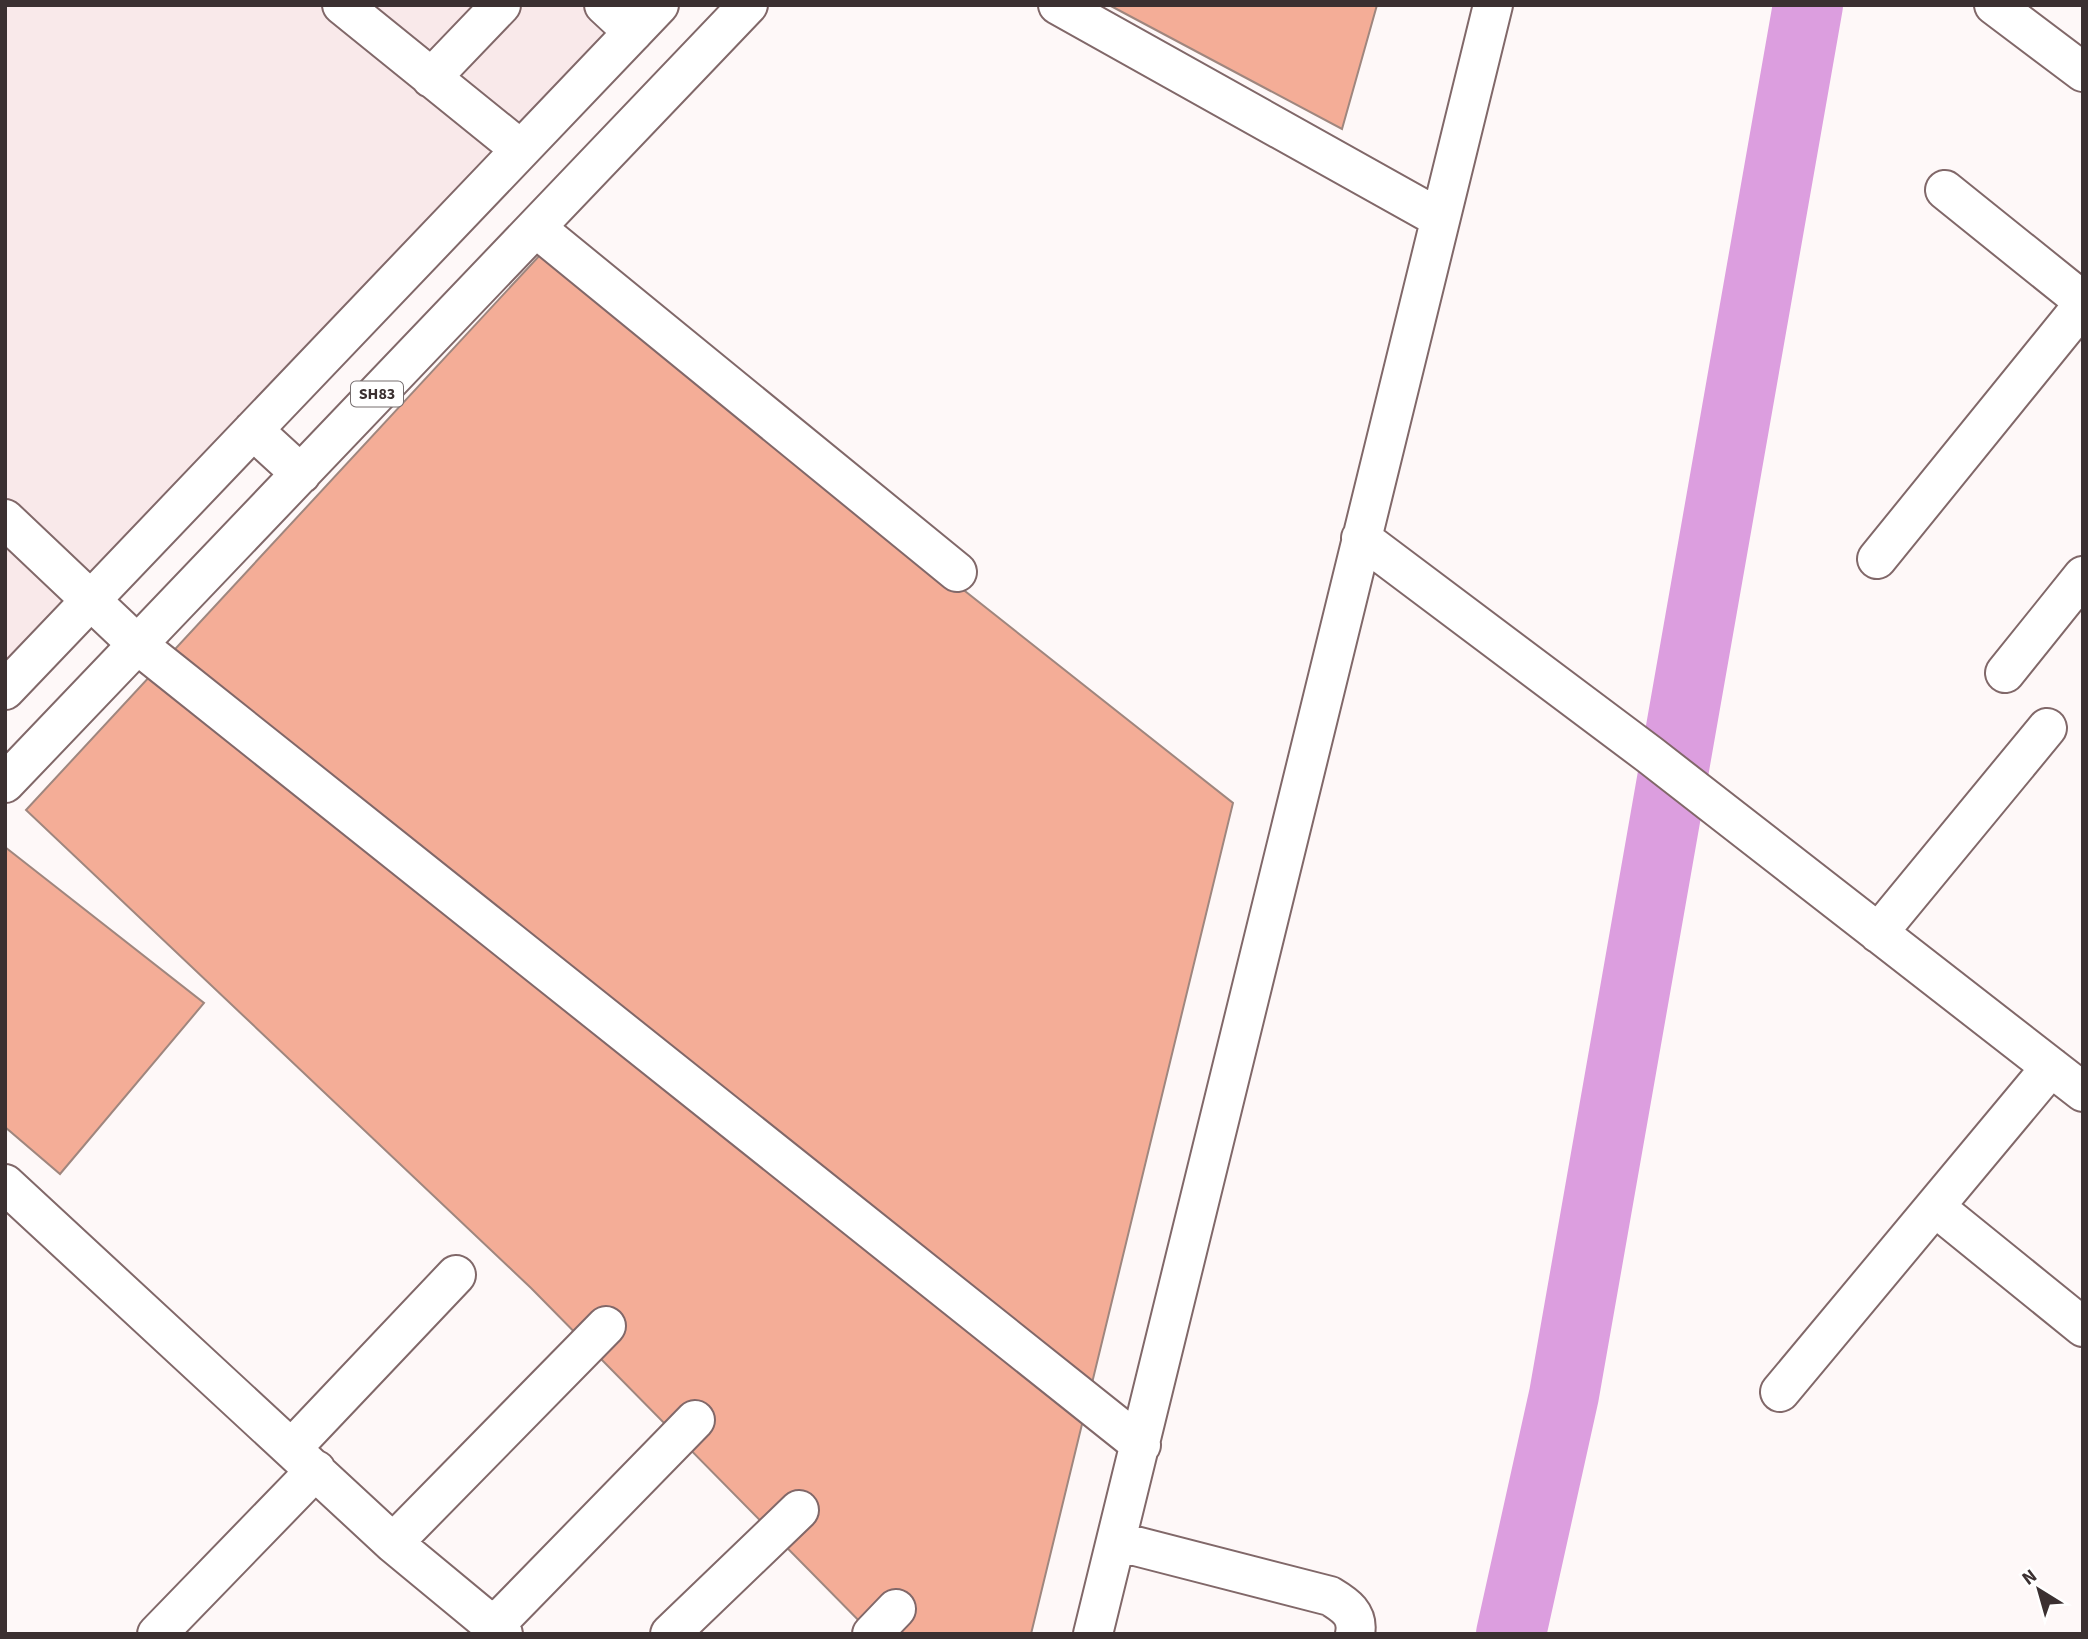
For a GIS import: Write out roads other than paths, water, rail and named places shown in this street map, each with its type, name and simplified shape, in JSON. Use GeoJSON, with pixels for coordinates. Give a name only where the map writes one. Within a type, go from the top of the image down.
{"type":"FeatureCollection","features":[{"type":"Feature","properties":{"kind":"street"},"geometry":{"type":"LineString","coordinates":[[342,5],[520,149]]}},
{"type":"Feature","properties":{"kind":"street"},"geometry":{"type":"LineString","coordinates":[[431,78],[501,5]]}},
{"type":"Feature","properties":{"kind":"street"},"geometry":{"type":"LineString","coordinates":[[604,5],[633,32]]}},
{"type":"Feature","properties":{"kind":"street"},"geometry":{"type":"LineString","coordinates":[[5,690],[659,5]]}},
{"type":"Feature","properties":{"kind":"street","name":"SH83"},"geometry":{"type":"LineString","coordinates":[[5,783],[748,5]]}},
{"type":"Feature","properties":{"kind":"street"},"geometry":{"type":"LineString","coordinates":[[1058,5],[1439,218]]}},
{"type":"Feature","properties":{"kind":"street"},"geometry":{"type":"LineString","coordinates":[[1093,1634],[1493,5]]}},
{"type":"Feature","properties":{"kind":"street"},"geometry":{"type":"LineString","coordinates":[[1994,5],[2083,72]]}},
{"type":"Feature","properties":{"kind":"street"},"geometry":{"type":"LineString","coordinates":[[1877,559],[2083,303],[1945,190]]}},
{"type":"Feature","properties":{"kind":"street"},"geometry":{"type":"LineString","coordinates":[[536,228],[957,572]]}},
{"type":"Feature","properties":{"kind":"street"},"geometry":{"type":"LineString","coordinates":[[253,430],[301,474]]}},
{"type":"Feature","properties":{"kind":"street"},"geometry":{"type":"LineString","coordinates":[[5,519],[138,645],[1141,1446]]}},
{"type":"Feature","properties":{"kind":"street"},"geometry":{"type":"LineString","coordinates":[[1361,538],[1650,755],[2083,1091]]}},
{"type":"Feature","properties":{"kind":"street"},"geometry":{"type":"LineString","coordinates":[[2005,673],[2083,576]]}},
{"type":"Feature","properties":{"kind":"street"},"geometry":{"type":"LineString","coordinates":[[1878,933],[2047,728]]}},
{"type":"Feature","properties":{"kind":"street"},"geometry":{"type":"LineString","coordinates":[[1780,1392],[2051,1067]]}},
{"type":"Feature","properties":{"kind":"street"},"geometry":{"type":"LineString","coordinates":[[5,1184],[393,1543],[499,1630],[695,1420]]}},
{"type":"Feature","properties":{"kind":"street"},"geometry":{"type":"LineString","coordinates":[[1935,1207],[2083,1327]]}},
{"type":"Feature","properties":{"kind":"street"},"geometry":{"type":"LineString","coordinates":[[157,1634],[456,1275]]}},
{"type":"Feature","properties":{"kind":"street"},"geometry":{"type":"LineString","coordinates":[[393,1543],[606,1326]]}},
{"type":"Feature","properties":{"kind":"street"},"geometry":{"type":"LineString","coordinates":[[670,1634],[799,1510]]}},
{"type":"Feature","properties":{"kind":"street"},"geometry":{"type":"LineString","coordinates":[[1116,1541],[1330,1596],[1347,1606],[1354,1616],[1355,1634]]}},
{"type":"Feature","properties":{"kind":"waterway"},"geometry":{"type":"LineString","coordinates":[[1511,1634],[1564,1395],[1808,5]]}}]}
